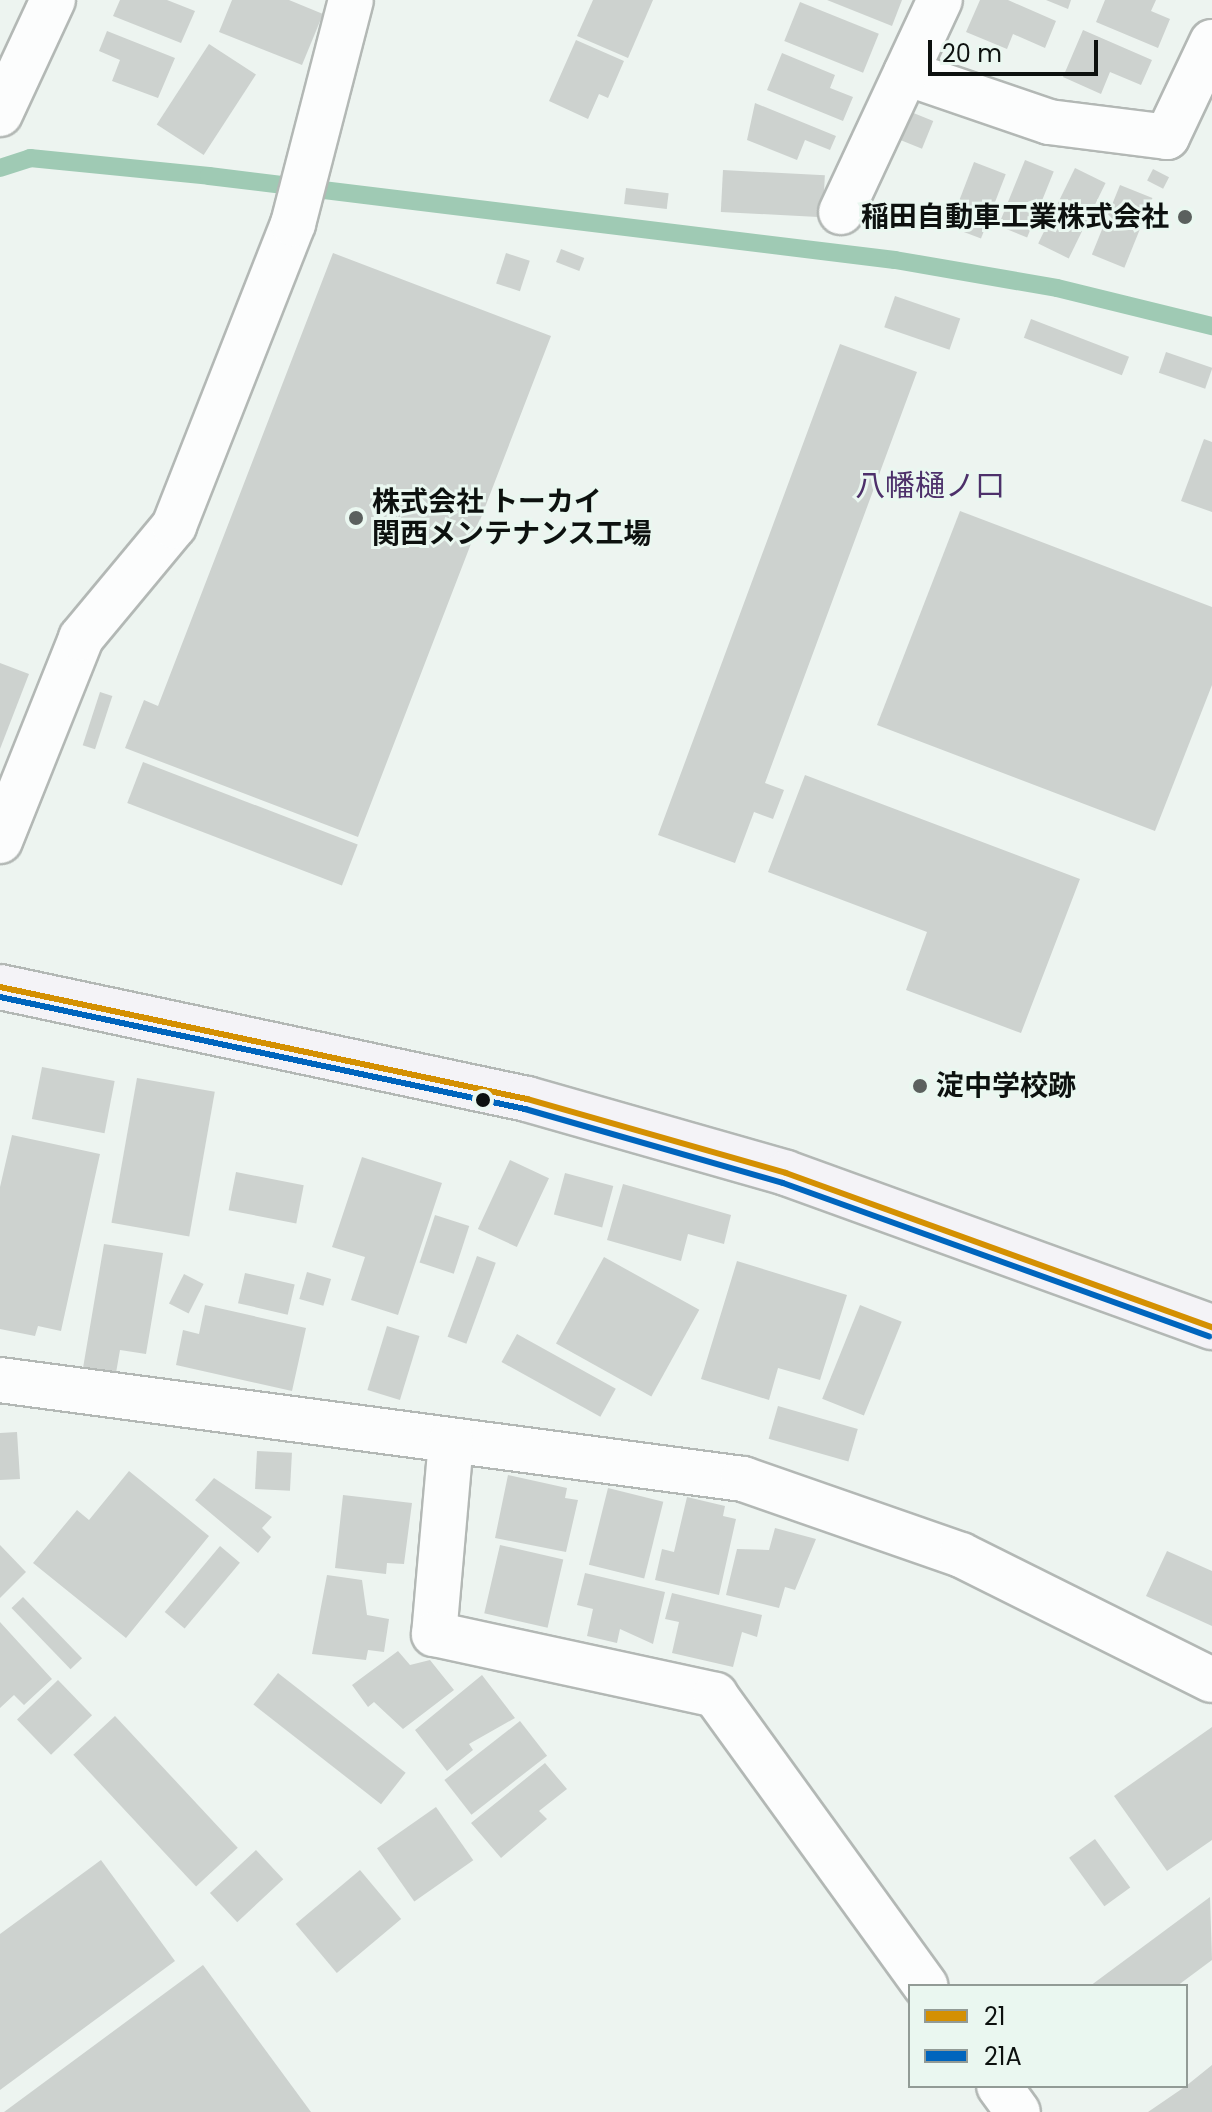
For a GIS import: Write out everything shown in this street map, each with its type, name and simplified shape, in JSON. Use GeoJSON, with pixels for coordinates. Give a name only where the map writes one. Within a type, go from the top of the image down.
{"type":"FeatureCollection","features":[{"type":"Feature","properties":{"kind":"main road"},"geometry":{"type":"LineString","coordinates":[[0,987],[527,1099],[786,1173],[1212,1327]]}},
{"type":"Feature","properties":{"kind":"street"},"geometry":{"type":"LineString","coordinates":[[0,114],[53,0]]}},
{"type":"Feature","properties":{"kind":"street"},"geometry":{"type":"LineString","coordinates":[[0,841],[81,638],[174,526],[293,224],[351,0]]}},
{"type":"Feature","properties":{"kind":"street"},"geometry":{"type":"LineString","coordinates":[[841,212],[940,0]]}},
{"type":"Feature","properties":{"kind":"street"},"geometry":{"type":"LineString","coordinates":[[906,73],[1049,122],[1167,137],[1212,42]]}},
{"type":"Feature","properties":{"kind":"street"},"geometry":{"type":"LineString","coordinates":[[0,1380],[743,1479],[961,1555],[1212,1680]]}},
{"type":"Feature","properties":{"kind":"street"},"geometry":{"type":"LineString","coordinates":[[451,1441],[434,1634],[715,1695],[925,1984]]}},
{"type":"Feature","properties":{"kind":"street"},"geometry":{"type":"LineString","coordinates":[[1000,2088],[1018,2112]]}},
{"type":"Feature","properties":{"kind":"building"},"geometry":{"type":"Polygon","coordinates":[[[120,0],[167,0],[195,11],[181,43],[113,16],[120,0]]]}},
{"type":"Feature","properties":{"kind":"building"},"geometry":{"type":"Polygon","coordinates":[[[232,0],[289,0],[323,14],[302,65],[219,32],[232,0]]]}},
{"type":"Feature","properties":{"kind":"building"},"geometry":{"type":"Polygon","coordinates":[[[593,0],[653,0],[628,58],[577,36],[593,0]]]}},
{"type":"Feature","properties":{"kind":"building"},"geometry":{"type":"Polygon","coordinates":[[[827,0],[902,0],[892,26],[827,0]]]}},
{"type":"Feature","properties":{"kind":"building"},"geometry":{"type":"Polygon","coordinates":[[[980,0],[1008,0],[1056,21],[1045,48],[1013,34],[1007,49],[966,32],[980,0]]]}},
{"type":"Feature","properties":{"kind":"building"},"geometry":{"type":"Polygon","coordinates":[[[1046,0],[1071,0],[1068,9],[1046,0]]]}},
{"type":"Feature","properties":{"kind":"building"},"geometry":{"type":"Polygon","coordinates":[[[1105,0],[1156,0],[1151,11],[1170,19],[1158,48],[1096,22],[1105,0]]]}},
{"type":"Feature","properties":{"kind":"building"},"geometry":{"type":"Polygon","coordinates":[[[800,2],[879,34],[863,73],[784,41],[800,2]]]}},
{"type":"Feature","properties":{"kind":"building"},"geometry":{"type":"Polygon","coordinates":[[[1083,30],[1152,60],[1141,85],[1110,72],[1101,94],[1063,77],[1083,30]]]}},
{"type":"Feature","properties":{"kind":"building"},"geometry":{"type":"Polygon","coordinates":[[[107,31],[175,58],[158,98],[112,81],[120,60],[99,51],[107,31]]]}},
{"type":"Feature","properties":{"kind":"building"},"geometry":{"type":"Polygon","coordinates":[[[576,40],[624,61],[608,98],[599,94],[588,119],[549,101],[576,40]]]}},
{"type":"Feature","properties":{"kind":"building"},"geometry":{"type":"Polygon","coordinates":[[[209,44],[256,74],[204,155],[157,125],[209,44]]]}},
{"type":"Feature","properties":{"kind":"building"},"geometry":{"type":"Polygon","coordinates":[[[782,53],[835,75],[830,88],[853,97],[843,121],[767,90],[782,53]]]}},
{"type":"Feature","properties":{"kind":"building"},"geometry":{"type":"Polygon","coordinates":[[[755,103],[836,136],[830,150],[805,140],[797,160],[747,140],[755,103]]]}},
{"type":"Feature","properties":{"kind":"building"},"geometry":{"type":"Polygon","coordinates":[[[911,112],[933,121],[922,149],[900,140],[911,112]]]}},
{"type":"Feature","properties":{"kind":"building"},"geometry":{"type":"Polygon","coordinates":[[[1025,160],[1054,172],[1027,237],[998,226],[1025,160]]]}},
{"type":"Feature","properties":{"kind":"building"},"geometry":{"type":"Polygon","coordinates":[[[974,162],[1006,174],[981,239],[949,226],[974,162]]]}},
{"type":"Feature","properties":{"kind":"building"},"geometry":{"type":"Polygon","coordinates":[[[1075,168],[1106,183],[1069,258],[1038,243],[1075,168]]]}},
{"type":"Feature","properties":{"kind":"building"},"geometry":{"type":"Polygon","coordinates":[[[1153,169],[1169,177],[1163,189],[1147,181],[1153,169]]]}},
{"type":"Feature","properties":{"kind":"building"},"geometry":{"type":"Polygon","coordinates":[[[723,170],[825,175],[823,217],[721,212],[723,170]]]}},
{"type":"Feature","properties":{"kind":"building"},"geometry":{"type":"Polygon","coordinates":[[[1120,185],[1152,198],[1124,268],[1092,255],[1120,185]]]}},
{"type":"Feature","properties":{"kind":"building"},"geometry":{"type":"Polygon","coordinates":[[[626,188],[669,193],[667,209],[624,204],[626,188]]]}},
{"type":"Feature","properties":{"kind":"building"},"geometry":{"type":"Polygon","coordinates":[[[561,249],[584,258],[579,271],[556,262],[561,249]]]}},
{"type":"Feature","properties":{"kind":"building","name":"株式会社 トーカイ 関西メンテナンス工場"},"geometry":{"type":"Polygon","coordinates":[[[333,253],[551,336],[358,837],[125,748],[144,700],[158,706],[333,253]]]}},
{"type":"Feature","properties":{"kind":"building"},"geometry":{"type":"Polygon","coordinates":[[[506,253],[530,261],[520,291],[496,283],[506,253]]]}},
{"type":"Feature","properties":{"kind":"building"},"geometry":{"type":"Polygon","coordinates":[[[895,296],[960,318],[949,350],[884,327],[895,296]]]}},
{"type":"Feature","properties":{"kind":"building"},"geometry":{"type":"Polygon","coordinates":[[[1031,319],[1129,357],[1122,375],[1024,338],[1031,319]]]}},
{"type":"Feature","properties":{"kind":"building"},"geometry":{"type":"Polygon","coordinates":[[[840,344],[917,372],[765,783],[784,790],[773,819],[754,812],[735,863],[658,835],[840,344]]]}},
{"type":"Feature","properties":{"kind":"building"},"geometry":{"type":"Polygon","coordinates":[[[1166,352],[1212,368],[1205,389],[1159,373],[1166,352]]]}},
{"type":"Feature","properties":{"kind":"building"},"geometry":{"type":"Polygon","coordinates":[[[1204,439],[1212,442],[1212,512],[1181,501],[1204,439]]]}},
{"type":"Feature","properties":{"kind":"building"},"geometry":{"type":"Polygon","coordinates":[[[960,511],[1212,607],[1212,685],[1155,831],[877,725],[960,511]]]}},
{"type":"Feature","properties":{"kind":"building"},"geometry":{"type":"Polygon","coordinates":[[[0,663],[29,674],[0,749],[0,663]]]}},
{"type":"Feature","properties":{"kind":"building"},"geometry":{"type":"Polygon","coordinates":[[[100,692],[112,696],[95,749],[83,745],[100,692]]]}},
{"type":"Feature","properties":{"kind":"building"},"geometry":{"type":"Polygon","coordinates":[[[143,762],[358,844],[342,886],[127,803],[143,762]]]}},
{"type":"Feature","properties":{"kind":"building"},"geometry":{"type":"Polygon","coordinates":[[[805,775],[1080,879],[1021,1033],[906,990],[927,932],[768,872],[805,775]]]}},
{"type":"Feature","properties":{"kind":"building"},"geometry":{"type":"Polygon","coordinates":[[[42,1067],[115,1081],[105,1133],[32,1119],[42,1067]]]}},
{"type":"Feature","properties":{"kind":"building"},"geometry":{"type":"Polygon","coordinates":[[[137,1078],[215,1092],[189,1236],[111,1223],[137,1078]]]}},
{"type":"Feature","properties":{"kind":"building"},"geometry":{"type":"Polygon","coordinates":[[[12,1135],[100,1154],[61,1331],[38,1326],[35,1336],[0,1329],[0,1187],[12,1135]]]}},
{"type":"Feature","properties":{"kind":"building"},"geometry":{"type":"Polygon","coordinates":[[[362,1157],[442,1183],[398,1315],[351,1300],[365,1257],[332,1247],[362,1157]]]}},
{"type":"Feature","properties":{"kind":"building"},"geometry":{"type":"Polygon","coordinates":[[[510,1160],[549,1178],[517,1247],[478,1229],[510,1160]]]}},
{"type":"Feature","properties":{"kind":"building"},"geometry":{"type":"Polygon","coordinates":[[[236,1172],[304,1185],[296,1223],[229,1210],[236,1172]]]}},
{"type":"Feature","properties":{"kind":"building"},"geometry":{"type":"Polygon","coordinates":[[[565,1173],[613,1186],[602,1227],[554,1215],[565,1173]]]}},
{"type":"Feature","properties":{"kind":"building"},"geometry":{"type":"Polygon","coordinates":[[[623,1184],[731,1215],[724,1244],[688,1234],[681,1261],[607,1240],[623,1184]]]}},
{"type":"Feature","properties":{"kind":"building"},"geometry":{"type":"Polygon","coordinates":[[[435,1215],[469,1226],[454,1274],[420,1263],[435,1215]]]}},
{"type":"Feature","properties":{"kind":"building"},"geometry":{"type":"Polygon","coordinates":[[[104,1244],[163,1253],[146,1354],[120,1350],[116,1373],[83,1368],[104,1244]]]}},
{"type":"Feature","properties":{"kind":"building"},"geometry":{"type":"Polygon","coordinates":[[[477,1256],[496,1263],[466,1344],[448,1337],[477,1256]]]}},
{"type":"Feature","properties":{"kind":"building"},"geometry":{"type":"Polygon","coordinates":[[[604,1257],[699,1310],[651,1396],[556,1344],[604,1257]]]}},
{"type":"Feature","properties":{"kind":"building"},"geometry":{"type":"Polygon","coordinates":[[[737,1261],[847,1295],[820,1380],[778,1368],[769,1400],[701,1379],[737,1261]]]}},
{"type":"Feature","properties":{"kind":"building"},"geometry":{"type":"Polygon","coordinates":[[[307,1272],[331,1279],[323,1306],[299,1299],[307,1272]]]}},
{"type":"Feature","properties":{"kind":"building"},"geometry":{"type":"Polygon","coordinates":[[[245,1273],[295,1284],[288,1315],[238,1303],[245,1273]]]}},
{"type":"Feature","properties":{"kind":"building"},"geometry":{"type":"Polygon","coordinates":[[[184,1274],[204,1284],[189,1313],[169,1303],[184,1274]]]}},
{"type":"Feature","properties":{"kind":"building"},"geometry":{"type":"Polygon","coordinates":[[[205,1305],[306,1328],[292,1391],[176,1365],[183,1330],[199,1334],[205,1305]]]}},
{"type":"Feature","properties":{"kind":"building"},"geometry":{"type":"Polygon","coordinates":[[[860,1305],[902,1322],[864,1416],[822,1399],[860,1305]]]}},
{"type":"Feature","properties":{"kind":"building"},"geometry":{"type":"Polygon","coordinates":[[[387,1326],[420,1336],[400,1400],[367,1390],[387,1326]]]}},
{"type":"Feature","properties":{"kind":"building"},"geometry":{"type":"Polygon","coordinates":[[[517,1334],[616,1389],[600,1417],[501,1362],[517,1334]]]}},
{"type":"Feature","properties":{"kind":"building"},"geometry":{"type":"Polygon","coordinates":[[[778,1406],[858,1429],[848,1462],[769,1439],[778,1406]]]}},
{"type":"Feature","properties":{"kind":"building"},"geometry":{"type":"Polygon","coordinates":[[[17,1432],[20,1479],[0,1480],[0,1433],[17,1432]]]}},
{"type":"Feature","properties":{"kind":"building"},"geometry":{"type":"Polygon","coordinates":[[[257,1451],[292,1453],[290,1491],[255,1489],[257,1451]]]}},
{"type":"Feature","properties":{"kind":"building"},"geometry":{"type":"Polygon","coordinates":[[[129,1471],[209,1536],[126,1638],[33,1563],[77,1510],[89,1520],[129,1471]]]}},
{"type":"Feature","properties":{"kind":"building"},"geometry":{"type":"Polygon","coordinates":[[[508,1475],[567,1488],[565,1498],[578,1500],[566,1552],[495,1538],[508,1475]]]}},
{"type":"Feature","properties":{"kind":"building"},"geometry":{"type":"Polygon","coordinates":[[[214,1478],[272,1517],[262,1528],[271,1537],[258,1553],[195,1500],[214,1478]]]}},
{"type":"Feature","properties":{"kind":"building"},"geometry":{"type":"Polygon","coordinates":[[[608,1488],[663,1502],[644,1578],[589,1565],[608,1488]]]}},
{"type":"Feature","properties":{"kind":"building"},"geometry":{"type":"Polygon","coordinates":[[[343,1495],[412,1503],[404,1564],[387,1563],[386,1574],[335,1568],[343,1495]]]}},
{"type":"Feature","properties":{"kind":"building"},"geometry":{"type":"Polygon","coordinates":[[[687,1497],[725,1506],[723,1516],[736,1519],[719,1595],[655,1580],[662,1549],[674,1552],[687,1497]]]}},
{"type":"Feature","properties":{"kind":"building"},"geometry":{"type":"Polygon","coordinates":[[[775,1528],[816,1539],[795,1590],[785,1587],[779,1608],[726,1595],[737,1549],[769,1550],[775,1528]]]}},
{"type":"Feature","properties":{"kind":"building"},"geometry":{"type":"Polygon","coordinates":[[[0,1545],[26,1572],[0,1598],[0,1545]]]}},
{"type":"Feature","properties":{"kind":"building"},"geometry":{"type":"Polygon","coordinates":[[[500,1545],[563,1560],[548,1628],[484,1613],[500,1545]]]}},
{"type":"Feature","properties":{"kind":"building"},"geometry":{"type":"Polygon","coordinates":[[[220,1546],[240,1563],[185,1629],[165,1612],[220,1546]]]}},
{"type":"Feature","properties":{"kind":"building"},"geometry":{"type":"Polygon","coordinates":[[[1167,1551],[1212,1571],[1212,1626],[1146,1596],[1167,1551]]]}},
{"type":"Feature","properties":{"kind":"building"},"geometry":{"type":"Polygon","coordinates":[[[585,1573],[665,1592],[653,1644],[620,1629],[617,1643],[587,1636],[593,1609],[577,1605],[585,1573]]]}},
{"type":"Feature","properties":{"kind":"building"},"geometry":{"type":"Polygon","coordinates":[[[327,1575],[362,1580],[367,1615],[389,1619],[384,1652],[368,1650],[366,1660],[312,1654],[327,1575]]]}},
{"type":"Feature","properties":{"kind":"building"},"geometry":{"type":"Polygon","coordinates":[[[672,1593],[762,1615],[757,1637],[742,1632],[733,1667],[672,1653],[679,1622],[665,1619],[672,1593]]]}},
{"type":"Feature","properties":{"kind":"building"},"geometry":{"type":"Polygon","coordinates":[[[23,1597],[82,1658],[71,1669],[11,1608],[23,1597]]]}},
{"type":"Feature","properties":{"kind":"building"},"geometry":{"type":"Polygon","coordinates":[[[0,1622],[52,1679],[24,1705],[14,1695],[0,1708],[0,1622]]]}},
{"type":"Feature","properties":{"kind":"building"},"geometry":{"type":"Polygon","coordinates":[[[398,1651],[410,1665],[430,1660],[454,1690],[403,1729],[374,1702],[368,1707],[352,1685],[398,1651]]]}},
{"type":"Feature","properties":{"kind":"building"},"geometry":{"type":"Polygon","coordinates":[[[278,1673],[406,1773],[381,1804],[253,1705],[278,1673]]]}},
{"type":"Feature","properties":{"kind":"building"},"geometry":{"type":"Polygon","coordinates":[[[482,1675],[515,1718],[469,1744],[473,1750],[447,1771],[415,1730],[482,1675]]]}},
{"type":"Feature","properties":{"kind":"building"},"geometry":{"type":"Polygon","coordinates":[[[58,1680],[92,1715],[51,1755],[17,1720],[58,1680]]]}},
{"type":"Feature","properties":{"kind":"building"},"geometry":{"type":"Polygon","coordinates":[[[115,1716],[238,1848],[196,1887],[73,1755],[115,1716]]]}},
{"type":"Feature","properties":{"kind":"building"},"geometry":{"type":"Polygon","coordinates":[[[520,1721],[547,1756],[471,1815],[444,1780],[520,1721]]]}},
{"type":"Feature","properties":{"kind":"building"},"geometry":{"type":"Polygon","coordinates":[[[1212,1727],[1212,1840],[1167,1871],[1114,1796],[1212,1727]]]}},
{"type":"Feature","properties":{"kind":"building"},"geometry":{"type":"Polygon","coordinates":[[[545,1763],[567,1789],[539,1811],[547,1819],[501,1858],[471,1823],[545,1763]]]}},
{"type":"Feature","properties":{"kind":"building"},"geometry":{"type":"Polygon","coordinates":[[[436,1807],[473,1860],[414,1902],[377,1848],[436,1807]]]}},
{"type":"Feature","properties":{"kind":"building"},"geometry":{"type":"Polygon","coordinates":[[[1095,1839],[1130,1888],[1104,1906],[1069,1858],[1095,1839]]]}},
{"type":"Feature","properties":{"kind":"building"},"geometry":{"type":"Polygon","coordinates":[[[256,1850],[283,1879],[237,1922],[210,1893],[256,1850]]]}},
{"type":"Feature","properties":{"kind":"building"},"geometry":{"type":"Polygon","coordinates":[[[101,1860],[175,1961],[0,2090],[0,1934],[101,1860]]]}},
{"type":"Feature","properties":{"kind":"building"},"geometry":{"type":"Polygon","coordinates":[[[360,1870],[401,1919],[337,1973],[296,1924],[360,1870]]]}},
{"type":"Feature","properties":{"kind":"building"},"geometry":{"type":"Polygon","coordinates":[[[1210,1897],[1212,1960],[1180,1984],[1093,1984],[1210,1897]]]}},
{"type":"Feature","properties":{"kind":"building"},"geometry":{"type":"Polygon","coordinates":[[[203,1965],[311,2112],[4,2112],[203,1965]]]}},
{"type":"Feature","properties":{"kind":"building"},"geometry":{"type":"Polygon","coordinates":[[[1212,2065],[1212,2112],[1148,2112],[1183,2088],[1188,2088],[1188,2084],[1212,2065]]]}},
{"type":"Feature","properties":{"kind":"waterway"},"geometry":{"type":"LineString","coordinates":[[0,168],[30,158],[209,176],[895,260],[1057,288],[1212,326]]}},
{"type":"Feature","properties":{"kind":"transit line","name":"21"},"geometry":{"type":"LineString","coordinates":[[0,987],[527,1099],[786,1173],[1212,1327]]}},
{"type":"Feature","properties":{"kind":"transit line","name":"21A"},"geometry":{"type":"LineString","coordinates":[[0,997],[525,1109],[783,1183],[1209,1336]]}},
{"type":"Feature","properties":{"kind":"place","name":"稲田自動車工業株式会社"},"geometry":{"type":"Point","coordinates":[1185,217]}},
{"type":"Feature","properties":{"kind":"place","name":"株式会社 トーカイ 関西メンテナンス工場"},"geometry":{"type":"Point","coordinates":[356,518]}},
{"type":"Feature","properties":{"kind":"place","name":"淀中学校跡"},"geometry":{"type":"Point","coordinates":[920,1086]}},
{"type":"Feature","properties":{"kind":"district","name":"八幡樋ノ口"},"geometry":{"type":"Point","coordinates":[930,486]}}]}
